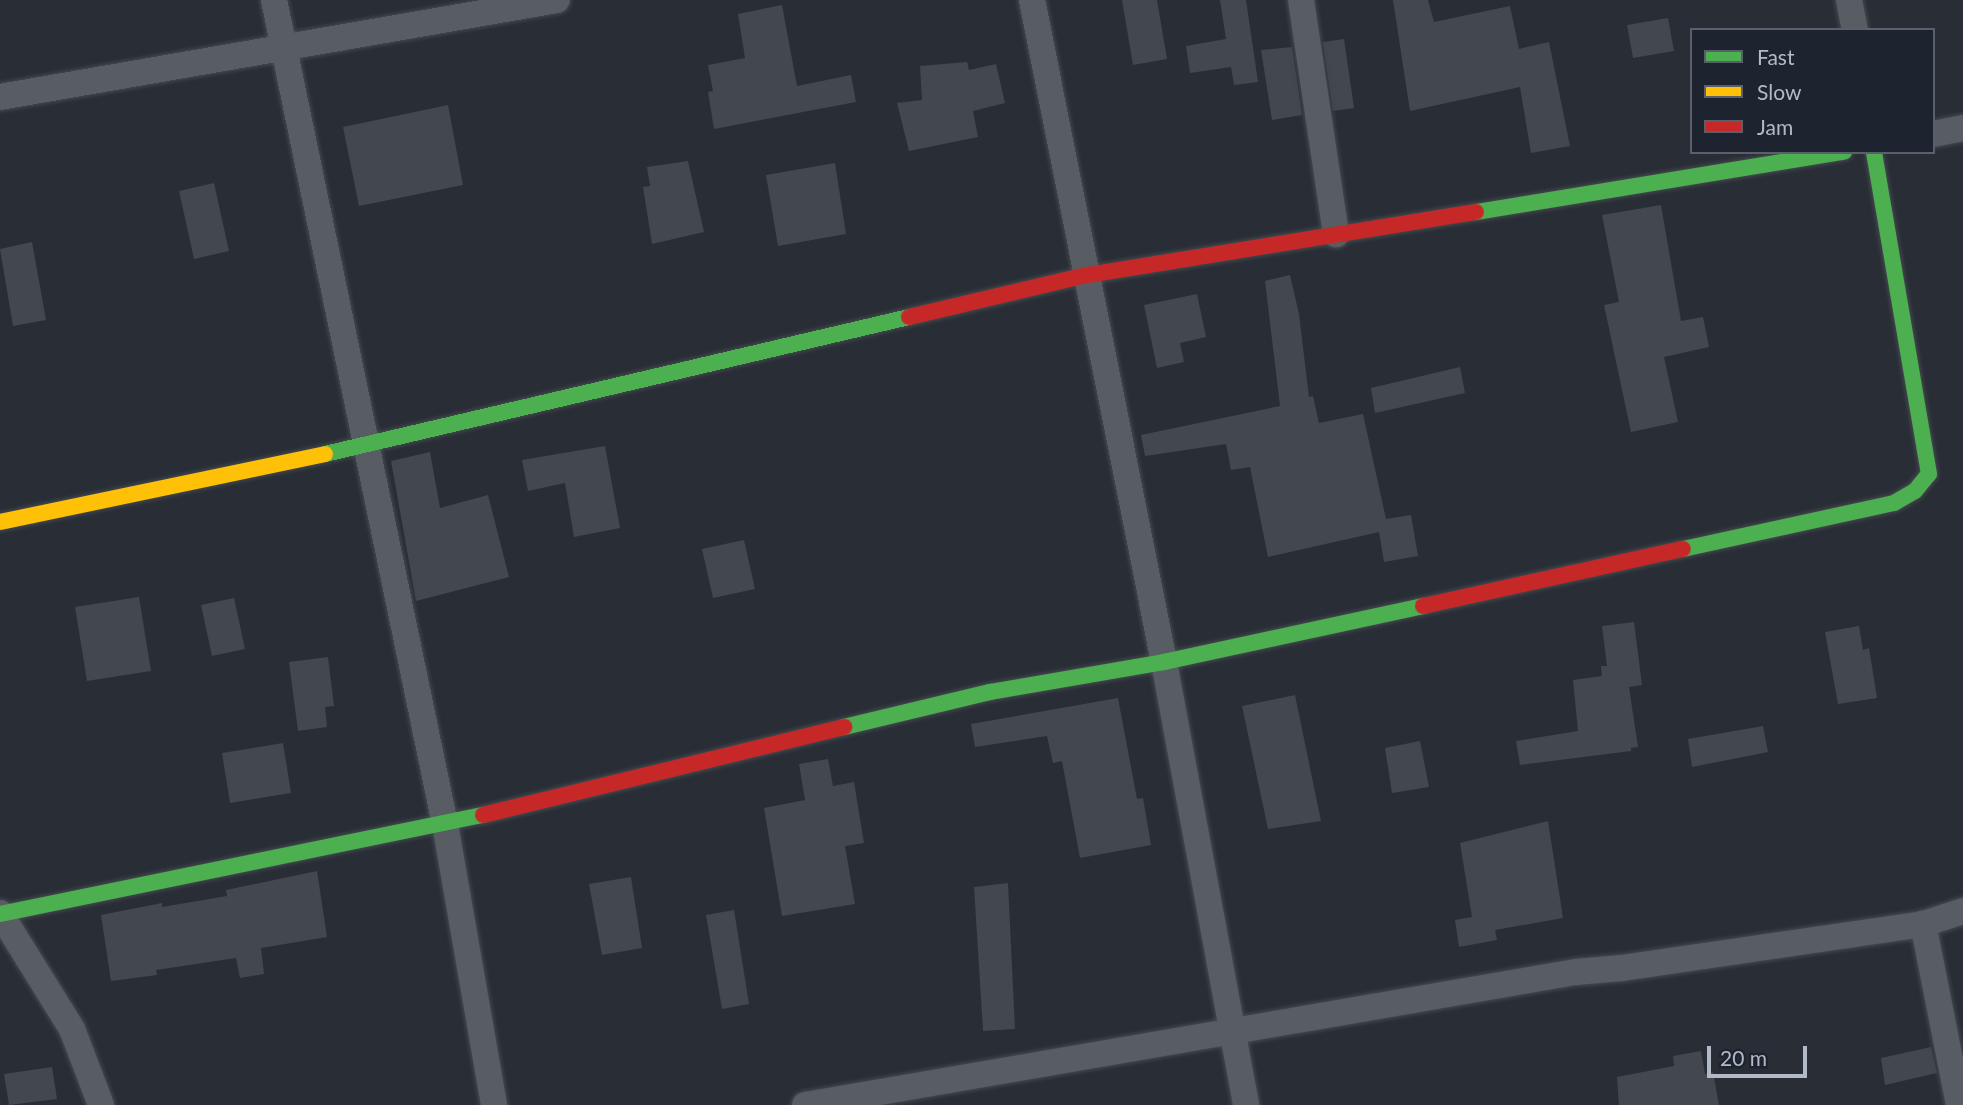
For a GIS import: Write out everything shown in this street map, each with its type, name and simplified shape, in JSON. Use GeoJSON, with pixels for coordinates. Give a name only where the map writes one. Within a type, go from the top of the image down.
{"type":"FeatureCollection","features":[{"type":"Feature","properties":{"kind":"street"},"geometry":{"type":"LineString","coordinates":[[274,0],[444,824],[494,1105]]}},
{"type":"Feature","properties":{"kind":"street"},"geometry":{"type":"LineString","coordinates":[[0,97],[557,0]]}},
{"type":"Feature","properties":{"kind":"street"},"geometry":{"type":"LineString","coordinates":[[1032,0],[1164,662],[1246,1105]]}},
{"type":"Feature","properties":{"kind":"street"},"geometry":{"type":"LineString","coordinates":[[1301,0],[1336,234]]}},
{"type":"Feature","properties":{"kind":"street"},"geometry":{"type":"LineString","coordinates":[[1849,0],[1855,28]]}},
{"type":"Feature","properties":{"kind":"street"},"geometry":{"type":"LineString","coordinates":[[1935,134],[1963,128]]}},
{"type":"Feature","properties":{"kind":"street"},"geometry":{"type":"LineString","coordinates":[[0,522],[366,446],[1087,275],[1832,154]]}},
{"type":"Feature","properties":{"kind":"street"},"geometry":{"type":"LineString","coordinates":[[101,1105],[72,1029],[0,914],[444,824],[990,692],[1164,662],[1894,503],[1915,491],[1929,474],[1874,154]]}},
{"type":"Feature","properties":{"kind":"street"},"geometry":{"type":"LineString","coordinates":[[805,1105],[1232,1029],[1576,972],[1622,968],[1923,924],[1963,911]]}},
{"type":"Feature","properties":{"kind":"street"},"geometry":{"type":"LineString","coordinates":[[1923,924],[1959,1105]]}},
{"type":"Feature","properties":{"kind":"building"},"geometry":{"type":"Polygon","coordinates":[[[1122,0],[1157,0],[1167,59],[1133,65],[1122,0]]]}},
{"type":"Feature","properties":{"kind":"building"},"geometry":{"type":"Polygon","coordinates":[[[1220,0],[1246,0],[1258,82],[1234,85],[1231,67],[1190,73],[1186,46],[1226,39],[1220,0]]]}},
{"type":"Feature","properties":{"kind":"building"},"geometry":{"type":"Polygon","coordinates":[[[1393,0],[1428,0],[1434,22],[1510,6],[1519,49],[1549,42],[1570,146],[1531,153],[1520,87],[1410,111],[1393,0]]]}},
{"type":"Feature","properties":{"kind":"building"},"geometry":{"type":"Polygon","coordinates":[[[782,5],[797,86],[851,75],[856,102],[714,129],[708,92],[713,91],[708,65],[745,58],[738,14],[782,5]]]}},
{"type":"Feature","properties":{"kind":"building"},"geometry":{"type":"Polygon","coordinates":[[[1668,18],[1674,51],[1633,58],[1627,25],[1668,18]]]}},
{"type":"Feature","properties":{"kind":"building"},"geometry":{"type":"Polygon","coordinates":[[[1344,39],[1354,108],[1333,111],[1323,42],[1344,39]]]}},
{"type":"Feature","properties":{"kind":"building"},"geometry":{"type":"Polygon","coordinates":[[[1292,47],[1302,115],[1272,120],[1261,50],[1292,47]]]}},
{"type":"Feature","properties":{"kind":"building"},"geometry":{"type":"Polygon","coordinates":[[[967,62],[969,70],[996,64],[1005,103],[973,111],[978,137],[909,151],[897,103],[922,100],[920,66],[967,62]]]}},
{"type":"Feature","properties":{"kind":"building"},"geometry":{"type":"Polygon","coordinates":[[[448,105],[463,185],[359,206],[343,127],[448,105]]]}},
{"type":"Feature","properties":{"kind":"building"},"geometry":{"type":"Polygon","coordinates":[[[688,161],[704,232],[652,244],[643,187],[650,186],[647,167],[688,161]]]}},
{"type":"Feature","properties":{"kind":"building"},"geometry":{"type":"Polygon","coordinates":[[[835,163],[846,234],[778,246],[766,175],[835,163]]]}},
{"type":"Feature","properties":{"kind":"building"},"geometry":{"type":"Polygon","coordinates":[[[214,183],[229,251],[194,259],[179,191],[214,183]]]}},
{"type":"Feature","properties":{"kind":"building"},"geometry":{"type":"Polygon","coordinates":[[[1661,205],[1681,321],[1703,317],[1709,347],[1664,357],[1678,422],[1631,432],[1604,305],[1619,302],[1602,215],[1661,205]]]}},
{"type":"Feature","properties":{"kind":"building"},"geometry":{"type":"Polygon","coordinates":[[[32,242],[46,320],[13,326],[0,249],[32,242]]]}},
{"type":"Feature","properties":{"kind":"building"},"geometry":{"type":"Polygon","coordinates":[[[1290,275],[1299,314],[1309,397],[1313,396],[1319,423],[1363,414],[1386,519],[1411,515],[1418,556],[1384,562],[1379,532],[1268,557],[1250,467],[1231,470],[1226,444],[1145,456],[1141,435],[1280,406],[1265,281],[1290,275]]]}},
{"type":"Feature","properties":{"kind":"building"},"geometry":{"type":"Polygon","coordinates":[[[1197,294],[1206,337],[1180,343],[1184,362],[1157,368],[1144,305],[1197,294]]]}},
{"type":"Feature","properties":{"kind":"building"},"geometry":{"type":"Polygon","coordinates":[[[1460,367],[1465,393],[1375,413],[1371,388],[1460,367]]]}},
{"type":"Feature","properties":{"kind":"building"},"geometry":{"type":"Polygon","coordinates":[[[605,446],[620,528],[574,537],[565,483],[528,491],[522,460],[605,446]]]}},
{"type":"Feature","properties":{"kind":"building"},"geometry":{"type":"Polygon","coordinates":[[[430,452],[440,508],[488,495],[509,577],[416,601],[391,461],[430,452]]]}},
{"type":"Feature","properties":{"kind":"building"},"geometry":{"type":"Polygon","coordinates":[[[744,540],[755,589],[713,598],[702,549],[744,540]]]}},
{"type":"Feature","properties":{"kind":"building"},"geometry":{"type":"Polygon","coordinates":[[[139,597],[151,671],[87,681],[75,607],[139,597]]]}},
{"type":"Feature","properties":{"kind":"building"},"geometry":{"type":"Polygon","coordinates":[[[234,598],[245,649],[212,656],[201,605],[234,598]]]}},
{"type":"Feature","properties":{"kind":"building"},"geometry":{"type":"Polygon","coordinates":[[[1634,622],[1642,685],[1629,687],[1638,747],[1631,748],[1631,751],[1520,765],[1516,741],[1578,731],[1573,680],[1602,676],[1601,666],[1607,666],[1602,626],[1634,622]]]}},
{"type":"Feature","properties":{"kind":"building"},"geometry":{"type":"Polygon","coordinates":[[[1859,626],[1863,650],[1869,648],[1877,698],[1838,704],[1825,632],[1859,626]]]}},
{"type":"Feature","properties":{"kind":"building"},"geometry":{"type":"Polygon","coordinates":[[[328,657],[334,706],[325,707],[327,727],[298,731],[289,662],[328,657]]]}},
{"type":"Feature","properties":{"kind":"building"},"geometry":{"type":"Polygon","coordinates":[[[1295,695],[1321,821],[1268,829],[1242,706],[1295,695]]]}},
{"type":"Feature","properties":{"kind":"building"},"geometry":{"type":"Polygon","coordinates":[[[1118,698],[1137,799],[1143,798],[1151,845],[1080,858],[1062,761],[1053,763],[1047,736],[975,747],[971,724],[1118,698]]]}},
{"type":"Feature","properties":{"kind":"building"},"geometry":{"type":"Polygon","coordinates":[[[1763,726],[1768,752],[1692,767],[1688,739],[1763,726]]]}},
{"type":"Feature","properties":{"kind":"building"},"geometry":{"type":"Polygon","coordinates":[[[1420,741],[1429,787],[1392,793],[1385,748],[1420,741]]]}},
{"type":"Feature","properties":{"kind":"building"},"geometry":{"type":"Polygon","coordinates":[[[283,743],[291,793],[230,803],[222,753],[283,743]]]}},
{"type":"Feature","properties":{"kind":"building"},"geometry":{"type":"Polygon","coordinates":[[[828,759],[833,786],[854,782],[864,843],[845,846],[855,904],[782,916],[764,808],[805,800],[799,764],[828,759]]]}},
{"type":"Feature","properties":{"kind":"building"},"geometry":{"type":"Polygon","coordinates":[[[1548,821],[1563,918],[1495,930],[1497,940],[1459,947],[1455,920],[1472,917],[1460,843],[1548,821]]]}},
{"type":"Feature","properties":{"kind":"building"},"geometry":{"type":"Polygon","coordinates":[[[317,871],[327,937],[261,948],[264,974],[240,978],[236,958],[156,970],[157,975],[111,981],[101,915],[162,903],[162,907],[227,896],[226,890],[317,871]]]}},
{"type":"Feature","properties":{"kind":"building"},"geometry":{"type":"Polygon","coordinates":[[[631,877],[642,948],[602,955],[589,884],[631,877]]]}},
{"type":"Feature","properties":{"kind":"building"},"geometry":{"type":"Polygon","coordinates":[[[1008,883],[1015,1029],[983,1031],[974,887],[1008,883]]]}},
{"type":"Feature","properties":{"kind":"building"},"geometry":{"type":"Polygon","coordinates":[[[734,910],[749,1004],[722,1009],[706,915],[734,910]]]}},
{"type":"Feature","properties":{"kind":"building"},"geometry":{"type":"Polygon","coordinates":[[[1931,1047],[1937,1073],[1885,1085],[1881,1058],[1931,1047]]]}},
{"type":"Feature","properties":{"kind":"building"},"geometry":{"type":"Polygon","coordinates":[[[1701,1051],[1705,1074],[1713,1072],[1719,1105],[1619,1105],[1617,1077],[1674,1066],[1673,1056],[1701,1051]]]}},
{"type":"Feature","properties":{"kind":"building"},"geometry":{"type":"Polygon","coordinates":[[[52,1067],[57,1099],[9,1105],[4,1074],[52,1067]]]}},
{"type":"Feature","properties":{"kind":"traffic: fast"},"geometry":{"type":"LineString","coordinates":[[1476,212],[1832,154]]}},
{"type":"Feature","properties":{"kind":"traffic: fast"},"geometry":{"type":"LineString","coordinates":[[1683,549],[1894,503],[1915,491],[1929,474],[1874,154]]}},
{"type":"Feature","properties":{"kind":"traffic: fast"},"geometry":{"type":"LineString","coordinates":[[325,454],[909,317]]}},
{"type":"Feature","properties":{"kind":"traffic: fast"},"geometry":{"type":"LineString","coordinates":[[844,727],[990,692],[1164,662],[1423,606]]}},
{"type":"Feature","properties":{"kind":"traffic: fast"},"geometry":{"type":"LineString","coordinates":[[0,914],[483,815]]}},
{"type":"Feature","properties":{"kind":"traffic: slow"},"geometry":{"type":"LineString","coordinates":[[0,522],[325,454]]}},
{"type":"Feature","properties":{"kind":"traffic: jam"},"geometry":{"type":"LineString","coordinates":[[909,317],[1087,275],[1476,212]]}},
{"type":"Feature","properties":{"kind":"traffic: jam"},"geometry":{"type":"LineString","coordinates":[[1423,606],[1683,549]]}},
{"type":"Feature","properties":{"kind":"traffic: jam"},"geometry":{"type":"LineString","coordinates":[[483,815],[844,727]]}}]}
